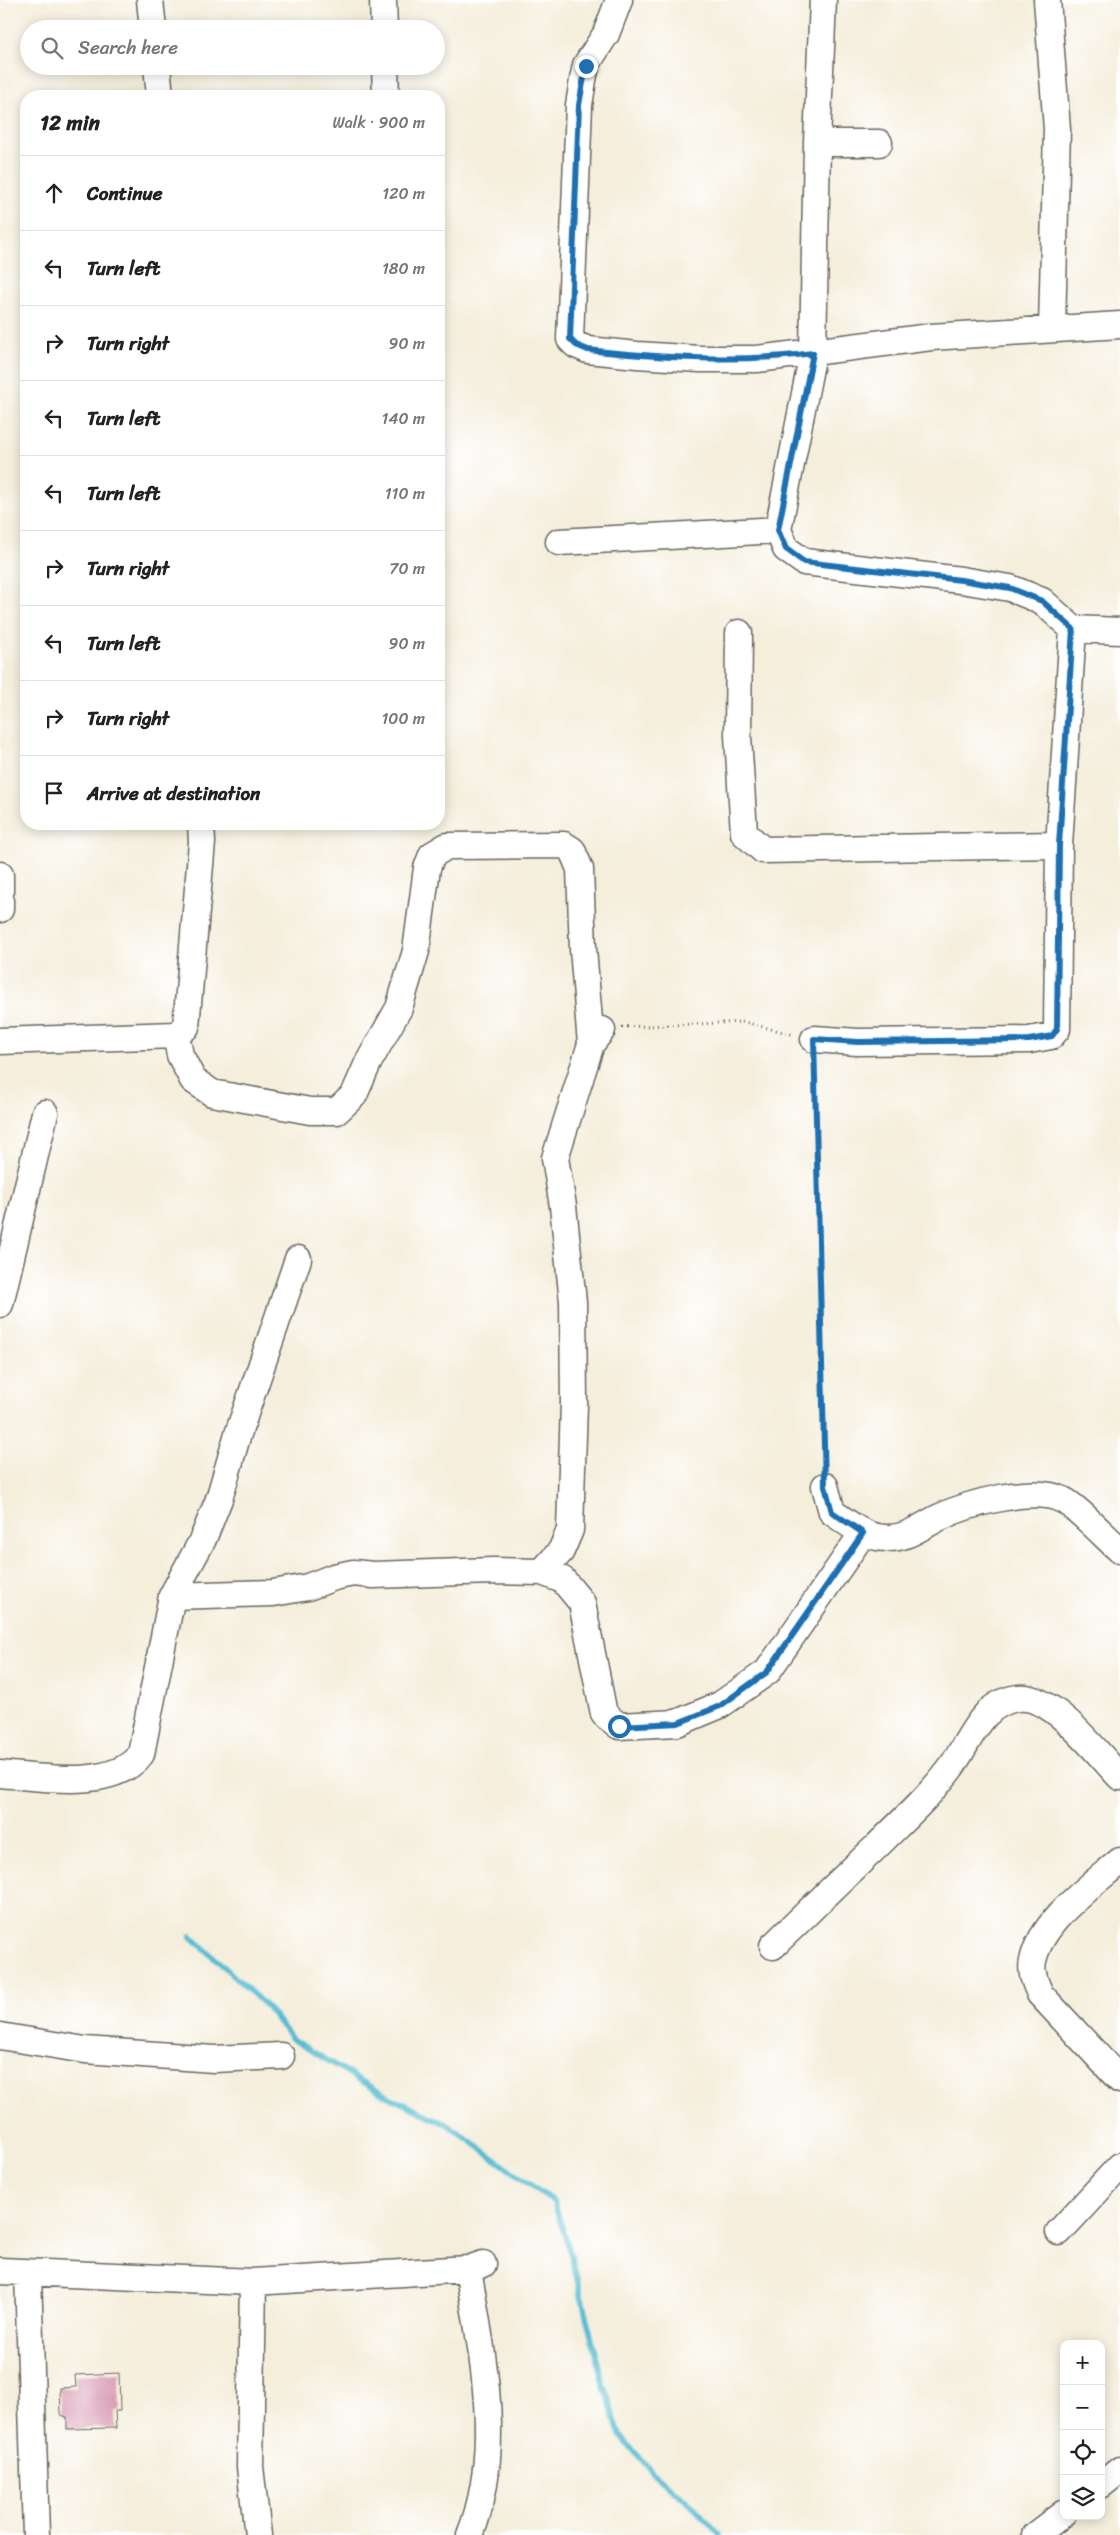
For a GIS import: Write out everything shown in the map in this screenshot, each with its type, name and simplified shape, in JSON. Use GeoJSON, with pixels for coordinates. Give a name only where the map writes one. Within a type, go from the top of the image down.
{"type":"FeatureCollection","features":[{"type":"Feature","properties":{"kind":"street"},"geometry":{"type":"LineString","coordinates":[[150,0],[152,20]]}},
{"type":"Feature","properties":{"kind":"street"},"geometry":{"type":"LineString","coordinates":[[383,0],[384,20]]}},
{"type":"Feature","properties":{"kind":"street"},"geometry":{"type":"LineString","coordinates":[[619,0],[606,34],[586,66],[582,80],[579,105],[570,339],[576,345],[588,350],[682,358],[757,358],[813,353],[931,337],[1120,325]]}},
{"type":"Feature","properties":{"kind":"street"},"geometry":{"type":"LineString","coordinates":[[823,0],[816,143],[813,353],[778,530],[786,549],[804,562],[961,580],[1010,588],[1042,601],[1073,629],[1120,631]]}},
{"type":"Feature","properties":{"kind":"street"},"geometry":{"type":"LineString","coordinates":[[1048,0],[1056,129],[1052,328]]}},
{"type":"Feature","properties":{"kind":"street"},"geometry":{"type":"LineString","coordinates":[[158,75],[159,90]]}},
{"type":"Feature","properties":{"kind":"street"},"geometry":{"type":"LineString","coordinates":[[385,75],[386,90]]}},
{"type":"Feature","properties":{"kind":"street"},"geometry":{"type":"LineString","coordinates":[[816,143],[879,143]]}},
{"type":"Feature","properties":{"kind":"street"},"geometry":{"type":"LineString","coordinates":[[559,542],[778,530]]}},
{"type":"Feature","properties":{"kind":"street"},"geometry":{"type":"LineString","coordinates":[[814,1039],[858,1042],[1029,1040],[1052,1036],[1057,1029],[1059,1019],[1059,845],[1073,629]]}},
{"type":"Feature","properties":{"kind":"street"},"geometry":{"type":"LineString","coordinates":[[739,633],[738,736],[744,833],[751,842],[763,850],[1059,845]]}},
{"type":"Feature","properties":{"kind":"street"},"geometry":{"type":"LineString","coordinates":[[0,1041],[176,1035],[186,1026],[189,1013],[201,830]]}},
{"type":"Feature","properties":{"kind":"street"},"geometry":{"type":"LineString","coordinates":[[176,1035],[180,1055],[194,1080],[212,1093],[310,1111],[337,1111],[354,1095],[368,1063],[399,1008],[416,950],[426,868],[432,856],[447,846],[564,846],[572,850],[580,869],[583,949],[599,1036],[555,1158],[563,1206],[573,1302],[574,1403],[570,1530],[561,1551],[542,1572]]}},
{"type":"Feature","properties":{"kind":"street"},"geometry":{"type":"LineString","coordinates":[[0,875],[0,909]]}},
{"type":"Feature","properties":{"kind":"street"},"geometry":{"type":"LineString","coordinates":[[0,1304],[45,1114]]}},
{"type":"Feature","properties":{"kind":"street"},"geometry":{"type":"LineString","coordinates":[[0,1774],[68,1778],[98,1777],[134,1764],[141,1754],[172,1596],[204,1539],[219,1499],[237,1436],[298,1258]]}},
{"type":"Feature","properties":{"kind":"street"},"geometry":{"type":"LineString","coordinates":[[825,1486],[832,1512],[863,1533],[884,1538],[903,1537],[939,1517],[965,1508],[1014,1496],[1038,1493],[1063,1500],[1120,1550]]}},
{"type":"Feature","properties":{"kind":"street"},"geometry":{"type":"LineString","coordinates":[[172,1596],[273,1593],[308,1587],[334,1577],[353,1573],[373,1575],[493,1571],[542,1572],[563,1580],[582,1603],[604,1714],[619,1726],[678,1723],[720,1706],[767,1672],[863,1533]]}},
{"type":"Feature","properties":{"kind":"street"},"geometry":{"type":"LineString","coordinates":[[773,1946],[925,1799],[951,1766],[981,1717],[997,1704],[1019,1698],[1039,1701],[1058,1713],[1120,1777]]}},
{"type":"Feature","properties":{"kind":"street"},"geometry":{"type":"LineString","coordinates":[[1120,1861],[1056,1919],[1041,1942],[1033,1961],[1033,1978],[1040,1994],[1120,2080]]}},
{"type":"Feature","properties":{"kind":"street"},"geometry":{"type":"LineString","coordinates":[[0,2036],[85,2050],[155,2055],[214,2059],[282,2056]]}},
{"type":"Feature","properties":{"kind":"street"},"geometry":{"type":"LineString","coordinates":[[1059,2232],[1120,2166]]}},
{"type":"Feature","properties":{"kind":"street"},"geometry":{"type":"LineString","coordinates":[[0,2271],[253,2282],[475,2266],[488,2431],[484,2485],[477,2519],[470,2535]]}},
{"type":"Feature","properties":{"kind":"street"},"geometry":{"type":"LineString","coordinates":[[28,2273],[36,2535]]}},
{"type":"Feature","properties":{"kind":"street"},"geometry":{"type":"LineString","coordinates":[[253,2282],[250,2467],[258,2535]]}},
{"type":"Feature","properties":{"kind":"street"},"geometry":{"type":"LineString","coordinates":[[1105,2482],[1120,2470]]}},
{"type":"Feature","properties":{"kind":"street"},"geometry":{"type":"LineString","coordinates":[[1035,2535],[1060,2516]]}},
{"type":"Feature","properties":{"kind":"path"},"geometry":{"type":"LineString","coordinates":[[599,1036],[744,1022],[814,1039],[825,1486]]}},
{"type":"Feature","properties":{"kind":"building"},"geometry":{"type":"Polygon","coordinates":[[[119,2373],[120,2411],[115,2411],[116,2428],[67,2429],[67,2417],[61,2415],[60,2388],[76,2387],[75,2375],[119,2373]]]}},
{"type":"Feature","properties":{"kind":"waterway"},"geometry":{"type":"LineString","coordinates":[[191,1936],[267,2007],[292,2039],[381,2093],[450,2126],[554,2202],[571,2255],[602,2380],[620,2435],[655,2475],[691,2505],[721,2535]]}},
{"type":"Feature","properties":{"kind":"route"},"geometry":{"type":"LineString","coordinates":[[586,66],[579,105],[570,339],[576,345],[588,350],[700,359],[757,358],[813,353],[778,530],[786,549],[804,562],[961,580],[1010,588],[1042,601],[1073,629],[1059,845],[1059,1019],[1057,1029],[1052,1036],[1029,1040],[858,1042],[814,1039],[825,1486],[832,1512],[863,1533],[767,1672],[720,1706],[678,1723],[619,1726]]}}]}
